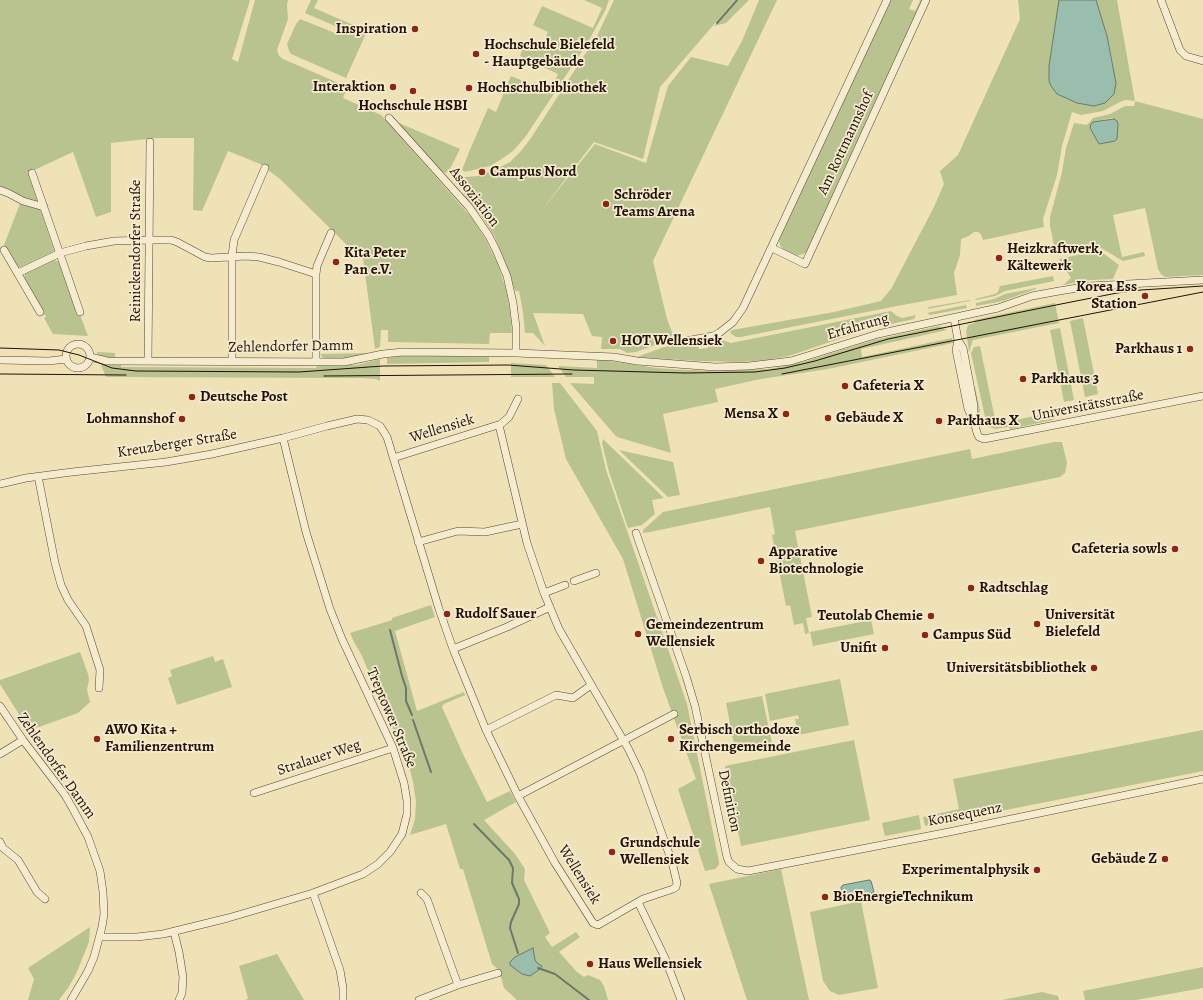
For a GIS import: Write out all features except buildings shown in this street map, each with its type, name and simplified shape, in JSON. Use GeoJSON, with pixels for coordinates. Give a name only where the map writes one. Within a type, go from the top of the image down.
{"type":"FeatureCollection","features":[{"type":"Feature","properties":{"kind":"street","name":"Am Rottmannshof"},"geometry":{"type":"LineString","coordinates":[[675,343],[701,341],[719,333],[733,322],[743,308],[887,0]]}},
{"type":"Feature","properties":{"kind":"street","name":"Am Rottmannshof"},"geometry":{"type":"LineString","coordinates":[[772,248],[805,264],[926,0]]}},
{"type":"Feature","properties":{"kind":"street"},"geometry":{"type":"LineString","coordinates":[[1161,0],[1180,50],[1186,56],[1203,61]]}},
{"type":"Feature","properties":{"kind":"street","name":"Assoziation"},"geometry":{"type":"LineString","coordinates":[[389,118],[469,207],[489,236],[506,276],[513,303],[516,327],[516,353]]}},
{"type":"Feature","properties":{"kind":"street","name":"Reinickendorfer Straße"},"geometry":{"type":"LineString","coordinates":[[148,361],[150,142]]}},
{"type":"Feature","properties":{"kind":"street"},"geometry":{"type":"LineString","coordinates":[[232,361],[232,256],[234,240],[265,168]]}},
{"type":"Feature","properties":{"kind":"street"},"geometry":{"type":"LineString","coordinates":[[32,173],[80,312]]}},
{"type":"Feature","properties":{"kind":"street"},"geometry":{"type":"LineString","coordinates":[[0,190],[23,201],[44,207]]}},
{"type":"Feature","properties":{"kind":"street"},"geometry":{"type":"LineString","coordinates":[[316,362],[316,274],[317,266],[331,233]]}},
{"type":"Feature","properties":{"kind":"street"},"geometry":{"type":"LineString","coordinates":[[18,273],[60,253],[101,243],[114,241],[171,240],[204,257],[259,257],[316,274]]}},
{"type":"Feature","properties":{"kind":"street"},"geometry":{"type":"LineString","coordinates":[[4,250],[40,312]]}},
{"type":"Feature","properties":{"kind":"street","name":"Erfahrung"},"geometry":{"type":"LineString","coordinates":[[516,353],[614,357],[638,361],[715,367],[755,366],[791,361],[878,334],[998,308],[1032,296],[1071,289],[1130,283],[1203,280]]}},
{"type":"Feature","properties":{"kind":"street","name":"Universitätsstraße"},"geometry":{"type":"LineString","coordinates":[[954,318],[958,340],[963,348],[972,393],[976,430],[979,437],[984,439],[1203,396]]}},
{"type":"Feature","properties":{"kind":"street"},"geometry":{"type":"LineString","coordinates":[[77,343],[82,344],[87,348],[90,357],[88,363],[81,368],[73,367],[67,362],[65,355],[68,348],[77,343]]}},
{"type":"Feature","properties":{"kind":"street","name":"Zehlendorfer Damm"},"geometry":{"type":"LineString","coordinates":[[90,357],[107,361],[344,362],[383,354],[403,352],[516,353]]}},
{"type":"Feature","properties":{"kind":"street"},"geometry":{"type":"LineString","coordinates":[[0,360],[49,361],[66,359]]}},
{"type":"Feature","properties":{"kind":"street","name":"Wellensiek"},"geometry":{"type":"LineString","coordinates":[[393,458],[499,425],[510,417],[518,399]]}},
{"type":"Feature","properties":{"kind":"street","name":"Wellensiek"},"geometry":{"type":"LineString","coordinates":[[357,419],[368,420],[380,426],[387,437],[418,542],[453,649],[486,730],[518,796],[555,863],[595,925],[601,924],[638,902],[673,889],[676,887],[677,883],[672,862],[645,787],[624,741],[559,629],[544,593],[534,566],[522,524],[499,425]]}},
{"type":"Feature","properties":{"kind":"street","name":"Kreuzberger Straße"},"geometry":{"type":"LineString","coordinates":[[0,484],[38,476],[166,462],[237,449],[357,419]]}},
{"type":"Feature","properties":{"kind":"street","name":"Treptower Straße"},"geometry":{"type":"LineString","coordinates":[[100,936],[137,938],[174,932],[313,893],[363,874],[378,864],[390,852],[402,834],[407,801],[404,783],[393,748],[342,639],[330,609],[309,541],[283,438]]}},
{"type":"Feature","properties":{"kind":"street"},"geometry":{"type":"LineString","coordinates":[[38,476],[55,563],[61,585],[68,600],[86,626],[100,670],[99,688]]}},
{"type":"Feature","properties":{"kind":"street"},"geometry":{"type":"LineString","coordinates":[[418,542],[458,531],[485,532],[522,524]]}},
{"type":"Feature","properties":{"kind":"street","name":"Definition"},"geometry":{"type":"LineString","coordinates":[[636,534],[686,676],[695,706],[727,857],[733,866]]}},
{"type":"Feature","properties":{"kind":"street"},"geometry":{"type":"LineString","coordinates":[[574,581],[596,573]]}},
{"type":"Feature","properties":{"kind":"street"},"geometry":{"type":"LineString","coordinates":[[544,593],[565,585]]}},
{"type":"Feature","properties":{"kind":"street"},"geometry":{"type":"LineString","coordinates":[[453,649],[507,627],[550,607]]}},
{"type":"Feature","properties":{"kind":"street"},"geometry":{"type":"LineString","coordinates":[[486,730],[556,695],[572,698],[591,685]]}},
{"type":"Feature","properties":{"kind":"street","name":"Zehlendorfer Damm"},"geometry":{"type":"LineString","coordinates":[[0,706],[23,740],[65,795],[88,837],[100,871],[104,892],[104,914],[100,936],[88,971],[71,1000]]}},
{"type":"Feature","properties":{"kind":"street"},"geometry":{"type":"LineString","coordinates":[[518,796],[674,714]]}},
{"type":"Feature","properties":{"kind":"street"},"geometry":{"type":"LineString","coordinates":[[0,754],[23,740]]}},
{"type":"Feature","properties":{"kind":"street","name":"Stralauer Weg"},"geometry":{"type":"LineString","coordinates":[[254,793],[393,748]]}},
{"type":"Feature","properties":{"kind":"street","name":"Konsequenz"},"geometry":{"type":"LineString","coordinates":[[733,866],[737,869],[748,871],[1203,779]]}},
{"type":"Feature","properties":{"kind":"street"},"geometry":{"type":"LineString","coordinates":[[0,842],[3,848],[18,860],[37,892],[45,899]]}},
{"type":"Feature","properties":{"kind":"street"},"geometry":{"type":"LineString","coordinates":[[313,893],[340,970],[343,1000]]}},
{"type":"Feature","properties":{"kind":"street"},"geometry":{"type":"LineString","coordinates":[[421,893],[427,899],[458,985]]}},
{"type":"Feature","properties":{"kind":"street"},"geometry":{"type":"LineString","coordinates":[[638,902],[665,958],[681,1000]]}},
{"type":"Feature","properties":{"kind":"street"},"geometry":{"type":"LineString","coordinates":[[174,932],[183,976],[182,993],[179,1000]]}},
{"type":"Feature","properties":{"kind":"street"},"geometry":{"type":"LineString","coordinates":[[419,1000],[458,985],[498,973]]}},
{"type":"Feature","properties":{"kind":"green space"},"geometry":{"type":"Polygon","coordinates":[[[0,0],[250,0],[232,59],[238,62],[255,0],[288,0],[288,19],[277,50],[279,56],[348,87],[343,98],[381,115],[471,217],[486,240],[498,265],[506,289],[512,333],[490,333],[489,344],[388,342],[388,330],[381,330],[380,347],[375,349],[363,258],[351,249],[280,179],[260,164],[228,151],[202,211],[193,210],[194,138],[156,138],[111,143],[111,212],[96,217],[73,152],[28,173],[54,250],[53,252],[18,267],[15,265],[4,245],[21,201],[0,193],[0,0]]]}},
{"type":"Feature","properties":{"kind":"green space"},"geometry":{"type":"Polygon","coordinates":[[[311,0],[318,0],[314,8],[367,31],[346,78],[291,54],[289,51],[287,44],[296,24],[300,19],[340,35],[342,29],[305,13],[311,0]]]}},
{"type":"Feature","properties":{"kind":"green space"},"geometry":{"type":"Polygon","coordinates":[[[584,0],[609,0],[605,11],[588,42],[526,136],[513,151],[490,166],[465,172],[462,170],[488,108],[496,112],[511,76],[550,92],[558,74],[520,56],[525,43],[541,49],[548,32],[533,25],[542,6],[593,28],[602,8],[584,0]]]}},
{"type":"Feature","properties":{"kind":"green space"},"geometry":{"type":"Polygon","coordinates":[[[614,0],[735,0],[660,87],[643,159],[594,142],[541,211],[595,144],[646,163],[668,86],[691,57],[728,66],[742,41],[759,0],[777,0],[653,261],[667,319],[673,335],[678,337],[663,340],[664,343],[636,352],[627,353],[620,349],[601,349],[602,337],[592,336],[583,314],[533,313],[545,346],[533,333],[525,333],[519,291],[515,291],[506,263],[494,235],[466,197],[462,178],[478,176],[496,169],[510,162],[521,151],[531,138],[598,34],[614,0]]]}},
{"type":"Feature","properties":{"kind":"green space"},"geometry":{"type":"Polygon","coordinates":[[[738,0],[749,0],[726,23],[714,26],[738,0]]]}},
{"type":"Feature","properties":{"kind":"green space"},"geometry":{"type":"Polygon","coordinates":[[[890,0],[913,0],[909,9],[915,11],[920,1],[919,0],[923,0],[807,252],[796,256],[783,249],[779,240],[890,0]]]}},
{"type":"Feature","properties":{"kind":"green space"},"geometry":{"type":"Polygon","coordinates":[[[1018,0],[1059,0],[1049,66],[1049,81],[1057,94],[1077,103],[1092,106],[1099,105],[1114,71],[1107,36],[1096,0],[1117,0],[1135,101],[1122,101],[1103,111],[1081,115],[1072,112],[1062,146],[1057,175],[1043,219],[1044,227],[983,240],[981,234],[974,232],[961,239],[960,255],[954,273],[957,295],[741,337],[736,337],[730,333],[732,330],[834,312],[881,301],[891,289],[933,209],[944,184],[940,171],[958,155],[1020,19],[1018,0]]]}},
{"type":"Feature","properties":{"kind":"green space"},"geometry":{"type":"Polygon","coordinates":[[[1135,101],[1203,119],[1203,275],[1165,277],[1161,274],[1158,269],[1145,208],[1113,215],[1122,257],[1144,252],[1145,256],[1123,261],[1095,246],[1056,255],[1050,226],[1050,217],[1062,172],[1066,148],[1074,123],[1087,125],[1093,118],[1110,114],[1125,106],[1134,106],[1135,101]],[[1112,118],[1093,122],[1091,124],[1090,128],[1099,144],[1115,141],[1117,139],[1117,121],[1112,118]]]}},
{"type":"Feature","properties":{"kind":"green space"},"geometry":{"type":"Polygon","coordinates":[[[399,123],[460,149],[449,171],[445,173],[441,171],[399,123]]]}},
{"type":"Feature","properties":{"kind":"green space"},"geometry":{"type":"Polygon","coordinates":[[[1100,251],[1119,265],[1113,279],[1091,280],[1063,285],[1071,278],[1059,259],[1100,251]]]}},
{"type":"Feature","properties":{"kind":"green space"},"geometry":{"type":"Polygon","coordinates":[[[54,260],[60,262],[88,336],[53,334],[44,318],[46,317],[24,279],[25,274],[54,260]]]}},
{"type":"Feature","properties":{"kind":"green space"},"geometry":{"type":"Polygon","coordinates":[[[1053,276],[1054,281],[1005,291],[995,296],[975,299],[995,294],[998,292],[1000,286],[1053,276]]]}},
{"type":"Feature","properties":{"kind":"green space"},"geometry":{"type":"Polygon","coordinates":[[[1036,288],[1003,301],[976,306],[976,303],[994,299],[1005,294],[1036,288]]]}},
{"type":"Feature","properties":{"kind":"green space"},"geometry":{"type":"Polygon","coordinates":[[[970,301],[927,309],[929,307],[970,301]]]}},
{"type":"Feature","properties":{"kind":"green space"},"geometry":{"type":"Polygon","coordinates":[[[1055,303],[1059,323],[973,340],[969,352],[966,331],[968,325],[975,323],[974,320],[1055,303]]]}},
{"type":"Feature","properties":{"kind":"green space"},"geometry":{"type":"Polygon","coordinates":[[[966,305],[967,308],[930,315],[927,313],[966,305]]]}},
{"type":"Feature","properties":{"kind":"green space"},"geometry":{"type":"Polygon","coordinates":[[[891,311],[902,318],[916,315],[914,319],[868,329],[789,356],[767,360],[740,362],[637,357],[664,347],[691,342],[695,342],[699,349],[708,348],[708,340],[716,338],[731,343],[891,311]]]}},
{"type":"Feature","properties":{"kind":"green space"},"geometry":{"type":"Polygon","coordinates":[[[1083,318],[1098,394],[1085,397],[1070,321],[1083,318]]]}},
{"type":"Feature","properties":{"kind":"green space"},"geometry":{"type":"Polygon","coordinates":[[[939,326],[947,330],[861,349],[862,357],[952,338],[953,343],[828,369],[761,379],[715,389],[718,402],[663,414],[671,453],[617,437],[570,383],[594,384],[594,377],[566,377],[558,366],[597,368],[597,359],[656,368],[685,370],[721,371],[769,369],[800,363],[874,340],[939,326]]]}},
{"type":"Feature","properties":{"kind":"green space"},"geometry":{"type":"Polygon","coordinates":[[[1060,328],[1074,400],[1064,402],[1050,330],[1060,328]]]}},
{"type":"Feature","properties":{"kind":"green space"},"geometry":{"type":"Polygon","coordinates":[[[980,346],[996,424],[1054,412],[1055,417],[1053,420],[1010,429],[1008,427],[995,429],[987,426],[971,353],[974,347],[980,346]]]}},
{"type":"Feature","properties":{"kind":"green space"},"geometry":{"type":"Polygon","coordinates":[[[97,352],[115,353],[115,358],[98,355],[97,352]]]}},
{"type":"Feature","properties":{"kind":"green space"},"geometry":{"type":"Polygon","coordinates":[[[374,353],[348,359],[324,359],[320,354],[374,353]]]}},
{"type":"Feature","properties":{"kind":"green space"},"geometry":{"type":"Polygon","coordinates":[[[404,355],[489,357],[489,362],[387,364],[387,358],[404,355]]]}},
{"type":"Feature","properties":{"kind":"green space"},"geometry":{"type":"Polygon","coordinates":[[[380,359],[380,381],[376,379],[361,378],[106,377],[101,365],[121,365],[121,367],[316,368],[317,366],[357,365],[380,359]]]}},
{"type":"Feature","properties":{"kind":"green space"},"geometry":{"type":"Polygon","coordinates":[[[511,363],[546,365],[555,377],[511,377],[511,363]]]}},
{"type":"Feature","properties":{"kind":"green space"},"geometry":{"type":"Polygon","coordinates":[[[552,383],[560,383],[597,431],[606,470],[687,704],[719,862],[719,865],[715,869],[705,871],[678,789],[696,779],[663,688],[623,559],[566,459],[554,409],[552,383]]]}},
{"type":"Feature","properties":{"kind":"green space"},"geometry":{"type":"Polygon","coordinates":[[[975,387],[982,421],[980,421],[978,415],[973,392],[975,387]]]}},
{"type":"Feature","properties":{"kind":"green space"},"geometry":{"type":"Polygon","coordinates":[[[603,439],[664,498],[652,500],[655,514],[642,525],[628,528],[609,472],[602,443],[603,439]]]}},
{"type":"Feature","properties":{"kind":"green space"},"geometry":{"type":"Polygon","coordinates":[[[1054,442],[1062,442],[1067,463],[1065,473],[1060,477],[795,531],[812,617],[806,618],[809,633],[805,634],[803,623],[794,625],[790,605],[786,606],[772,535],[775,534],[770,507],[643,533],[643,530],[663,512],[970,449],[972,459],[1054,442]]]}},
{"type":"Feature","properties":{"kind":"green space"},"geometry":{"type":"Polygon","coordinates":[[[619,450],[673,462],[680,495],[668,497],[619,450]]]}},
{"type":"Feature","properties":{"kind":"green space"},"geometry":{"type":"Polygon","coordinates":[[[431,605],[435,617],[395,631],[417,711],[464,692],[465,695],[444,704],[442,707],[463,754],[487,802],[510,791],[516,802],[484,820],[515,854],[525,869],[524,880],[550,933],[545,937],[552,947],[576,932],[580,937],[559,952],[577,972],[584,977],[588,975],[600,980],[604,986],[608,1000],[517,1000],[504,988],[499,970],[492,964],[463,869],[460,869],[446,824],[410,835],[415,819],[416,802],[409,766],[361,654],[350,633],[392,620],[392,618],[431,605]]]}},
{"type":"Feature","properties":{"kind":"green space"},"geometry":{"type":"Polygon","coordinates":[[[871,620],[874,634],[813,646],[810,632],[871,620]]]}},
{"type":"Feature","properties":{"kind":"green space"},"geometry":{"type":"Polygon","coordinates":[[[80,652],[88,674],[89,680],[87,690],[90,702],[78,713],[39,727],[27,727],[0,684],[0,680],[80,652]]]}},
{"type":"Feature","properties":{"kind":"green space"},"geometry":{"type":"Polygon","coordinates":[[[213,656],[215,662],[223,659],[232,687],[177,705],[168,678],[172,676],[170,670],[213,656]]]}},
{"type":"Feature","properties":{"kind":"green space"},"geometry":{"type":"Polygon","coordinates":[[[840,679],[849,725],[798,735],[795,719],[799,719],[798,715],[770,721],[765,694],[840,679]]]}},
{"type":"Feature","properties":{"kind":"green space"},"geometry":{"type":"Polygon","coordinates":[[[762,696],[772,743],[735,750],[726,703],[762,696]]]}},
{"type":"Feature","properties":{"kind":"green space"},"geometry":{"type":"Polygon","coordinates":[[[1203,730],[1203,771],[925,826],[923,817],[959,809],[953,779],[1203,730]]]}},
{"type":"Feature","properties":{"kind":"green space"},"geometry":{"type":"Polygon","coordinates":[[[854,740],[870,820],[741,846],[725,766],[854,740]]]}},
{"type":"Feature","properties":{"kind":"green space"},"geometry":{"type":"Polygon","coordinates":[[[919,815],[921,829],[885,836],[882,823],[919,815]]]}},
{"type":"Feature","properties":{"kind":"green space"},"geometry":{"type":"Polygon","coordinates":[[[781,869],[809,1000],[747,1000],[709,884],[781,869]]]}},
{"type":"Feature","properties":{"kind":"green space"},"geometry":{"type":"Polygon","coordinates":[[[861,901],[878,988],[839,995],[830,991],[823,981],[810,912],[861,901]]]}},
{"type":"Feature","properties":{"kind":"green space"},"geometry":{"type":"Polygon","coordinates":[[[90,927],[89,942],[76,974],[59,1000],[28,1000],[34,979],[28,968],[90,927]]]}},
{"type":"Feature","properties":{"kind":"green space"},"geometry":{"type":"Polygon","coordinates":[[[277,954],[304,1000],[246,1000],[248,998],[239,966],[277,954]]]}},
{"type":"Feature","properties":{"kind":"green space"},"geometry":{"type":"Polygon","coordinates":[[[1203,967],[1203,988],[1136,1000],[1085,1000],[1083,991],[1203,967]]]}},
{"type":"Feature","properties":{"kind":"green space"},"geometry":{"type":"Polygon","coordinates":[[[1042,992],[1058,996],[1059,1000],[1002,1000],[1042,992]]]}},
{"type":"Feature","properties":{"kind":"shaded area"},"geometry":{"type":"Polygon","coordinates":[[[1059,0],[1096,0],[1107,36],[1116,83],[1114,94],[1105,103],[1094,106],[1077,103],[1057,94],[1051,86],[1049,81],[1049,66],[1059,0]]]}},
{"type":"Feature","properties":{"kind":"shaded area"},"geometry":{"type":"Polygon","coordinates":[[[1114,119],[1118,124],[1117,139],[1115,141],[1099,144],[1090,128],[1091,124],[1093,122],[1114,119]]]}},
{"type":"Feature","properties":{"kind":"shaded area"},"geometry":{"type":"Polygon","coordinates":[[[869,880],[871,881],[874,892],[855,902],[843,900],[841,887],[843,885],[869,880]]]}},
{"type":"Feature","properties":{"kind":"shaded area"},"geometry":{"type":"Polygon","coordinates":[[[533,948],[535,960],[542,966],[540,969],[530,976],[522,974],[510,965],[510,962],[515,957],[533,948]]]}},
{"type":"Feature","properties":{"kind":"waterway"},"geometry":{"type":"LineString","coordinates":[[717,23],[737,0]]}},
{"type":"Feature","properties":{"kind":"waterway"},"geometry":{"type":"LineString","coordinates":[[390,630],[406,688],[406,701],[412,715]]}},
{"type":"Feature","properties":{"kind":"waterway"},"geometry":{"type":"LineString","coordinates":[[413,720],[431,772]]}},
{"type":"Feature","properties":{"kind":"waterway"},"geometry":{"type":"LineString","coordinates":[[474,824],[509,860],[513,868],[512,883],[519,899],[519,904],[510,928],[518,953]]}},
{"type":"Feature","properties":{"kind":"waterway"},"geometry":{"type":"LineString","coordinates":[[538,968],[555,974],[589,1000]]}},
{"type":"Feature","properties":{"kind":"tram line"},"geometry":{"type":"LineString","coordinates":[[0,348],[59,350],[79,355],[112,368],[136,371],[299,372],[383,366],[508,365],[574,370],[685,373],[755,372],[785,368],[815,361],[888,339],[1117,293],[1203,286]]}},
{"type":"Feature","properties":{"kind":"tram line"},"geometry":{"type":"LineString","coordinates":[[782,374],[1203,292]]}},
{"type":"Feature","properties":{"kind":"tram line"},"geometry":{"type":"LineString","coordinates":[[0,374],[126,375]]}},
{"type":"Feature","properties":{"kind":"tram line"},"geometry":{"type":"LineString","coordinates":[[324,376],[572,374]]}},
{"type":"Feature","properties":{"kind":"place","name":"Inspiration"},"geometry":{"type":"Point","coordinates":[415,29]}},
{"type":"Feature","properties":{"kind":"place","name":"Hochschule Bielefeld - Hauptgebäude"},"geometry":{"type":"Point","coordinates":[476,54]}},
{"type":"Feature","properties":{"kind":"place","name":"Interaktion"},"geometry":{"type":"Point","coordinates":[393,87]}},
{"type":"Feature","properties":{"kind":"place","name":"Hochschulbibliothek"},"geometry":{"type":"Point","coordinates":[469,88]}},
{"type":"Feature","properties":{"kind":"place","name":"Hochschule HSBI"},"geometry":{"type":"Point","coordinates":[413,91]}},
{"type":"Feature","properties":{"kind":"place","name":"Campus Nord"},"geometry":{"type":"Point","coordinates":[482,172]}},
{"type":"Feature","properties":{"kind":"place","name":"Schröder Teams Arena"},"geometry":{"type":"Point","coordinates":[606,204]}},
{"type":"Feature","properties":{"kind":"place","name":"Heizkraftwerk, Kältewerk"},"geometry":{"type":"Point","coordinates":[999,258]}},
{"type":"Feature","properties":{"kind":"place","name":"Kita Peter Pan e.V."},"geometry":{"type":"Point","coordinates":[336,262]}},
{"type":"Feature","properties":{"kind":"place","name":"Korea Ess Station"},"geometry":{"type":"Point","coordinates":[1145,296]}},
{"type":"Feature","properties":{"kind":"place","name":"HOT Wellensiek"},"geometry":{"type":"Point","coordinates":[613,341]}},
{"type":"Feature","properties":{"kind":"place","name":"Parkhaus 1"},"geometry":{"type":"Point","coordinates":[1190,349]}},
{"type":"Feature","properties":{"kind":"place","name":"Parkhaus 3"},"geometry":{"type":"Point","coordinates":[1023,379]}},
{"type":"Feature","properties":{"kind":"place","name":"Cafeteria X"},"geometry":{"type":"Point","coordinates":[845,386]}},
{"type":"Feature","properties":{"kind":"place","name":"Deutsche Post"},"geometry":{"type":"Point","coordinates":[192,397]}},
{"type":"Feature","properties":{"kind":"place","name":"Mensa X"},"geometry":{"type":"Point","coordinates":[786,414]}},
{"type":"Feature","properties":{"kind":"place","name":"Gebäude X"},"geometry":{"type":"Point","coordinates":[828,418]}},
{"type":"Feature","properties":{"kind":"place","name":"Lohmannshof"},"geometry":{"type":"Point","coordinates":[182,419]}},
{"type":"Feature","properties":{"kind":"place","name":"Parkhaus X"},"geometry":{"type":"Point","coordinates":[939,421]}},
{"type":"Feature","properties":{"kind":"place","name":"Cafeteria sowls"},"geometry":{"type":"Point","coordinates":[1175,549]}},
{"type":"Feature","properties":{"kind":"place","name":"Apparative Biotechnologie"},"geometry":{"type":"Point","coordinates":[761,561]}},
{"type":"Feature","properties":{"kind":"place","name":"Radtschlag"},"geometry":{"type":"Point","coordinates":[971,588]}},
{"type":"Feature","properties":{"kind":"place","name":"Rudolf Sauer"},"geometry":{"type":"Point","coordinates":[447,614]}},
{"type":"Feature","properties":{"kind":"place","name":"Teutolab Chemie"},"geometry":{"type":"Point","coordinates":[931,616]}},
{"type":"Feature","properties":{"kind":"place","name":"Universität Bielefeld"},"geometry":{"type":"Point","coordinates":[1037,624]}},
{"type":"Feature","properties":{"kind":"place","name":"Gemeindezentrum Wellensiek"},"geometry":{"type":"Point","coordinates":[638,634]}},
{"type":"Feature","properties":{"kind":"place","name":"Campus Süd"},"geometry":{"type":"Point","coordinates":[925,635]}},
{"type":"Feature","properties":{"kind":"place","name":"Unifit"},"geometry":{"type":"Point","coordinates":[885,648]}},
{"type":"Feature","properties":{"kind":"place","name":"Universitätsbibliothek"},"geometry":{"type":"Point","coordinates":[1094,668]}},
{"type":"Feature","properties":{"kind":"place","name":"AWO Kita + Familienzentrum"},"geometry":{"type":"Point","coordinates":[97,739]}},
{"type":"Feature","properties":{"kind":"place","name":"Serbisch orthodoxe Kirchengemeinde"},"geometry":{"type":"Point","coordinates":[671,739]}},
{"type":"Feature","properties":{"kind":"place","name":"Grundschule Wellensiek"},"geometry":{"type":"Point","coordinates":[612,852]}},
{"type":"Feature","properties":{"kind":"place","name":"Gebäude Z"},"geometry":{"type":"Point","coordinates":[1165,859]}},
{"type":"Feature","properties":{"kind":"place","name":"Experimentalphysik"},"geometry":{"type":"Point","coordinates":[1037,870]}},
{"type":"Feature","properties":{"kind":"place","name":"BioEnergieTechnikum"},"geometry":{"type":"Point","coordinates":[825,897]}},
{"type":"Feature","properties":{"kind":"place","name":"Haus Wellensiek"},"geometry":{"type":"Point","coordinates":[590,964]}}]}
